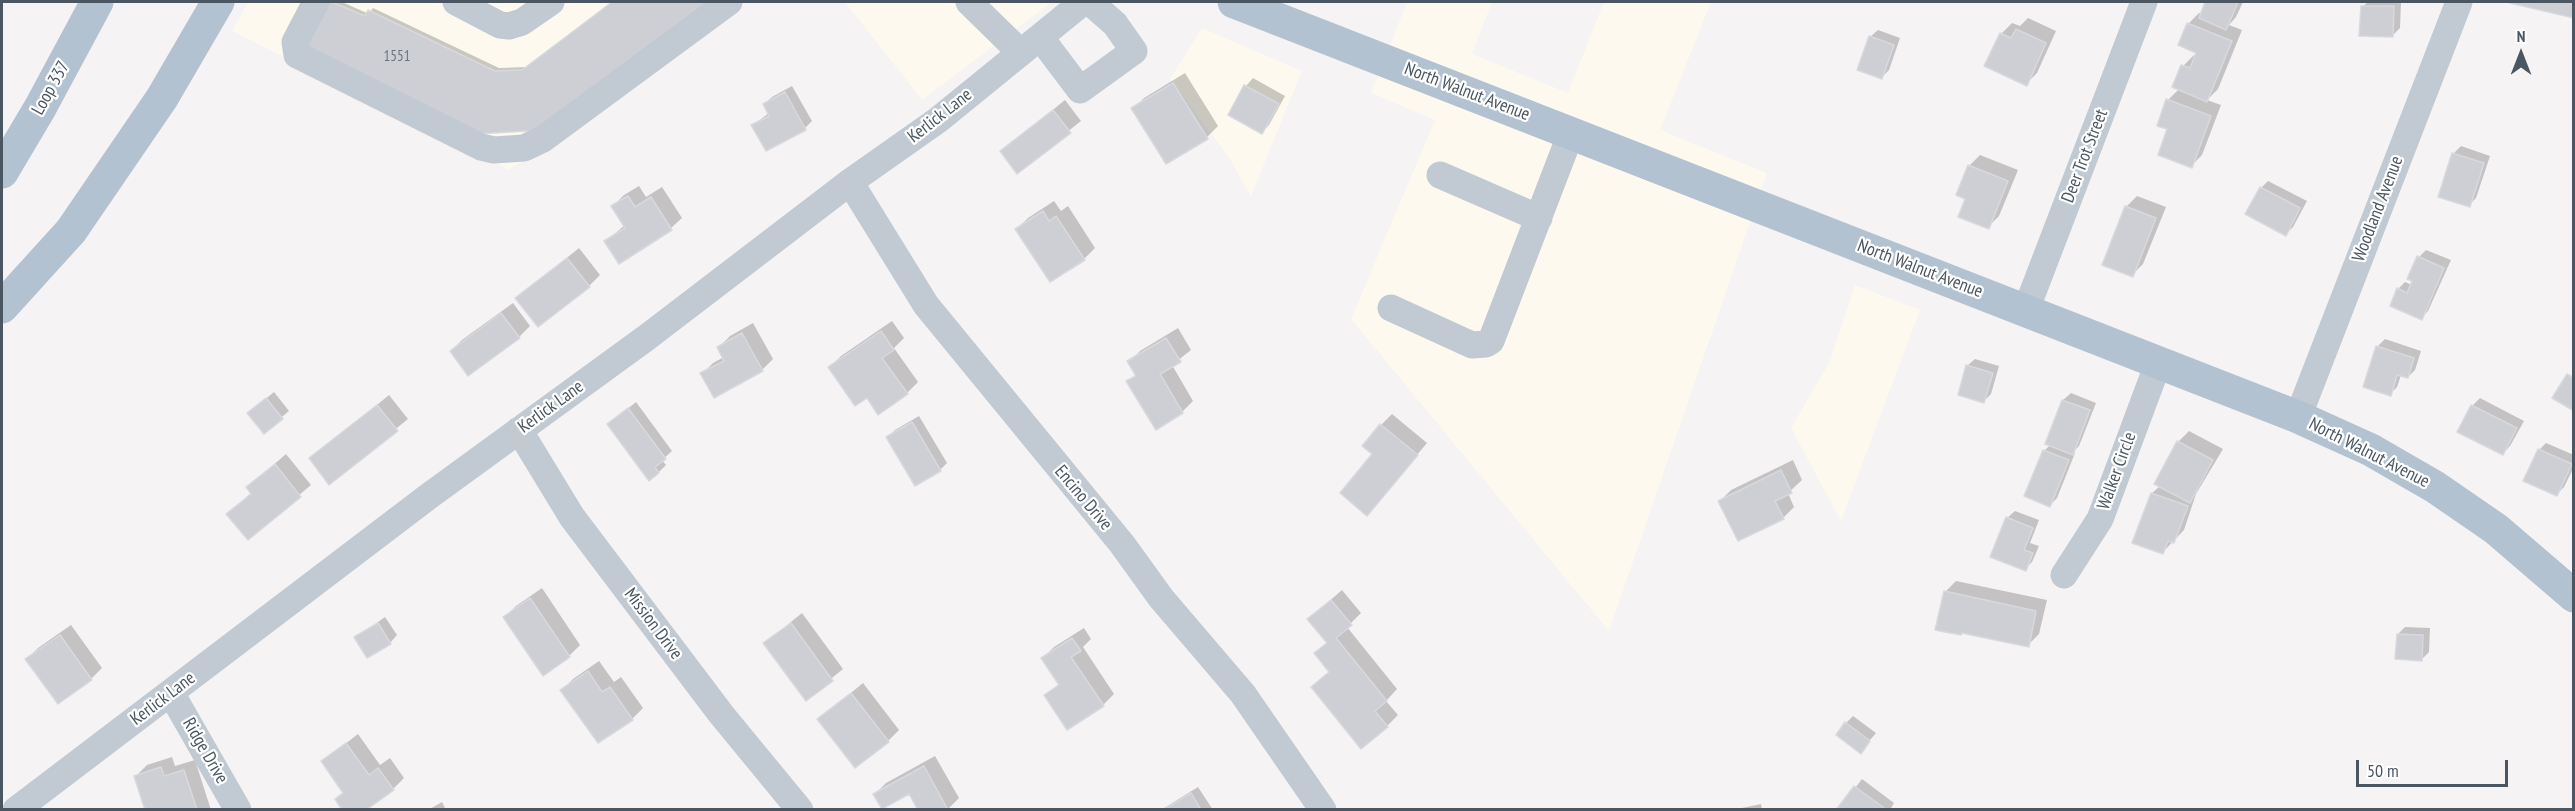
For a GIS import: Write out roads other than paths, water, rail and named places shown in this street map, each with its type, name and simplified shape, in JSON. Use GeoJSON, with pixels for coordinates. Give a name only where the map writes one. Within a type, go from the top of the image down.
{"type":"FeatureCollection","features":[{"type":"Feature","properties":{"kind":"main road","name":"Loop 337"},"geometry":{"type":"LineString","coordinates":[[2,172],[40,108],[97,2]]}},
{"type":"Feature","properties":{"kind":"main road"},"geometry":{"type":"LineString","coordinates":[[2,307],[71,231],[162,98],[218,2]]}},
{"type":"Feature","properties":{"kind":"main road","name":"North Walnut Avenue"},"geometry":{"type":"LineString","coordinates":[[1234,2],[2298,417],[2371,450],[2435,486],[2496,529],[2574,596]]}},
{"type":"Feature","properties":{"kind":"street"},"geometry":{"type":"LineString","coordinates":[[316,2],[295,42],[297,55],[481,147],[495,150],[524,148],[543,139],[729,2]]}},
{"type":"Feature","properties":{"kind":"street"},"geometry":{"type":"LineString","coordinates":[[456,2],[500,25],[509,26],[522,22],[551,2]]}},
{"type":"Feature","properties":{"kind":"street"},"geometry":{"type":"LineString","coordinates":[[969,2],[1030,44],[1080,90],[1134,51],[1115,24],[1090,2]]}},
{"type":"Feature","properties":{"kind":"street","name":"Kerlick Lane"},"geometry":{"type":"LineString","coordinates":[[16,810],[420,502],[646,338],[850,182],[938,120],[1083,2]]}},
{"type":"Feature","properties":{"kind":"street","name":"Deer Trot Street"},"geometry":{"type":"LineString","coordinates":[[2026,310],[2144,2]]}},
{"type":"Feature","properties":{"kind":"street","name":"Woodland Avenue"},"geometry":{"type":"LineString","coordinates":[[2298,417],[2459,2]]}},
{"type":"Feature","properties":{"kind":"street"},"geometry":{"type":"LineString","coordinates":[[1391,308],[1472,345],[1486,344],[1491,341],[1571,133]]}},
{"type":"Feature","properties":{"kind":"street"},"geometry":{"type":"LineString","coordinates":[[1440,175],[1539,218]]}},
{"type":"Feature","properties":{"kind":"street","name":"Encino Drive"},"geometry":{"type":"LineString","coordinates":[[850,182],[926,305],[1122,544],[1161,598],[1243,694],[1323,810]]}},
{"type":"Feature","properties":{"kind":"street","name":"Walker Circle"},"geometry":{"type":"LineString","coordinates":[[2064,575],[2100,519],[2159,361]]}},
{"type":"Feature","properties":{"kind":"street","name":"Mission Drive"},"geometry":{"type":"LineString","coordinates":[[519,430],[572,517],[721,714],[800,810]]}},
{"type":"Feature","properties":{"kind":"street","name":"Ridge Drive"},"geometry":{"type":"LineString","coordinates":[[171,693],[238,810]]}}]}
